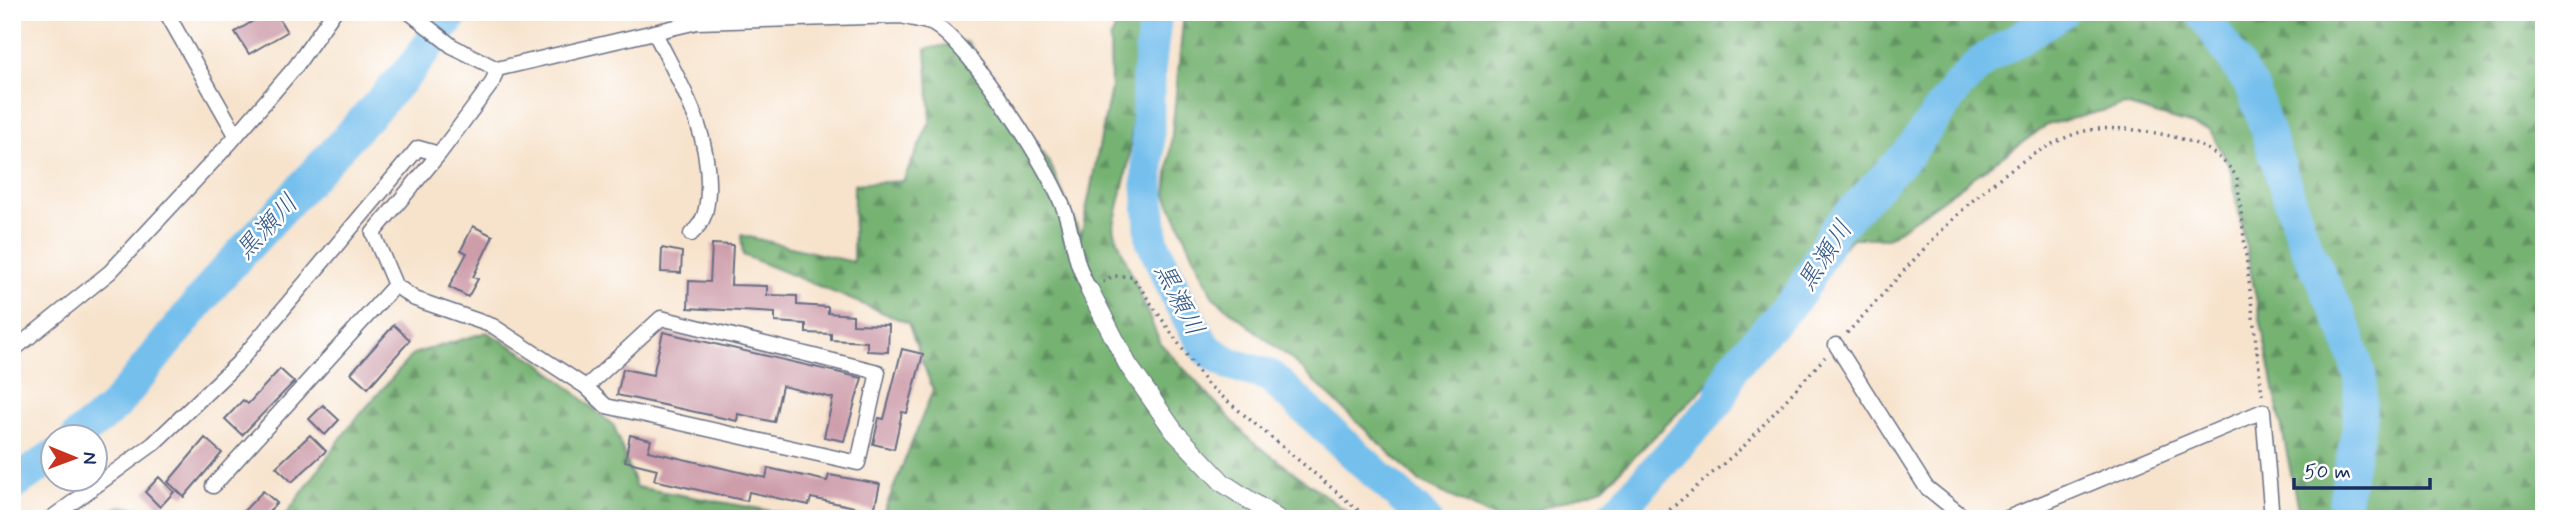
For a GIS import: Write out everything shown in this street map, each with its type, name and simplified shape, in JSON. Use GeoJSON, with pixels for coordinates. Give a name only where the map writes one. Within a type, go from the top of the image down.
{"type":"FeatureCollection","features":[{"type":"Feature","properties":{"kind":"street"},"geometry":{"type":"LineString","coordinates":[[166,12],[236,135]]}},
{"type":"Feature","properties":{"kind":"street"},"geometry":{"type":"LineString","coordinates":[[12,351],[110,272],[296,66],[334,12]]}},
{"type":"Feature","properties":{"kind":"street"},"geometry":{"type":"LineString","coordinates":[[409,12],[452,46],[492,66],[697,22],[902,16],[933,24],[969,58],[1022,131],[1066,214],[1076,265],[1128,365],[1174,431],[1223,483],[1278,519]]}},
{"type":"Feature","properties":{"kind":"street"},"geometry":{"type":"LineString","coordinates":[[655,33],[701,126],[708,154],[707,211],[702,224],[691,234]]}},
{"type":"Feature","properties":{"kind":"street"},"geometry":{"type":"LineString","coordinates":[[492,66],[492,83],[439,154],[373,233],[395,285],[415,299],[493,326],[586,387],[606,406],[858,463],[878,372],[661,318],[586,387]]}},
{"type":"Feature","properties":{"kind":"street"},"geometry":{"type":"LineString","coordinates":[[50,519],[153,443],[238,363],[418,148],[439,154]]}},
{"type":"Feature","properties":{"kind":"street"},"geometry":{"type":"LineString","coordinates":[[213,486],[395,285]]}},
{"type":"Feature","properties":{"kind":"street"},"geometry":{"type":"LineString","coordinates":[[1836,345],[1926,487],[1966,519]]}},
{"type":"Feature","properties":{"kind":"street"},"geometry":{"type":"LineString","coordinates":[[2005,519],[2263,411],[2272,519]]}},
{"type":"Feature","properties":{"kind":"path"},"geometry":{"type":"LineString","coordinates":[[1659,519],[1744,446],[1965,209],[2023,160],[2074,134],[2105,129],[2137,130],[2181,138],[2222,156],[2237,177],[2263,411]]}},
{"type":"Feature","properties":{"kind":"path"},"geometry":{"type":"LineString","coordinates":[[1090,291],[1113,276],[1132,276],[1206,383],[1369,519]]}},
{"type":"Feature","properties":{"kind":"green space"},"geometry":{"type":"Polygon","coordinates":[[[1122,12],[1142,12],[1129,161],[1113,229],[1160,343],[1250,440],[1357,519],[881,519],[933,390],[908,323],[743,255],[741,235],[853,262],[854,184],[903,181],[931,120],[926,49],[967,41],[1050,164],[1081,236],[1111,88],[1110,40],[1122,12]]]}},
{"type":"Feature","properties":{"kind":"green space"},"geometry":{"type":"Polygon","coordinates":[[[1184,12],[2544,12],[2544,519],[2300,519],[2230,167],[2210,130],[2125,105],[2047,125],[1888,238],[1853,238],[1603,488],[1510,519],[1498,519],[1420,482],[1292,360],[1213,297],[1166,195],[1184,12]]]}},
{"type":"Feature","properties":{"kind":"green space"},"geometry":{"type":"Polygon","coordinates":[[[487,332],[539,362],[614,426],[636,487],[816,519],[283,519],[349,427],[413,354],[487,332]]]}},
{"type":"Feature","properties":{"kind":"green space"},"geometry":{"type":"Polygon","coordinates":[[[121,506],[179,514],[185,519],[86,519],[121,506]]]}},
{"type":"Feature","properties":{"kind":"building"},"geometry":{"type":"Polygon","coordinates":[[[268,12],[275,12],[287,32],[249,54],[235,32],[268,12]]]}},
{"type":"Feature","properties":{"kind":"building"},"geometry":{"type":"Polygon","coordinates":[[[473,226],[493,236],[473,277],[478,279],[468,297],[449,287],[467,253],[461,250],[473,226]]]}},
{"type":"Feature","properties":{"kind":"building"},"geometry":{"type":"Polygon","coordinates":[[[712,244],[733,245],[731,285],[767,286],[767,295],[797,296],[797,305],[828,307],[828,313],[853,315],[853,324],[889,325],[888,352],[867,351],[867,342],[831,340],[831,334],[806,333],[806,324],[775,322],[775,313],[688,308],[689,281],[710,282],[712,244]]]}},
{"type":"Feature","properties":{"kind":"building"},"geometry":{"type":"Polygon","coordinates":[[[662,248],[682,252],[681,273],[661,272],[662,248]]]}},
{"type":"Feature","properties":{"kind":"building"},"geometry":{"type":"Polygon","coordinates":[[[394,325],[410,340],[368,388],[351,373],[394,325]]]}},
{"type":"Feature","properties":{"kind":"building"},"geometry":{"type":"Polygon","coordinates":[[[663,332],[862,378],[844,441],[824,437],[833,398],[782,386],[774,422],[738,414],[737,421],[617,395],[623,369],[653,375],[663,332]]]}},
{"type":"Feature","properties":{"kind":"building"},"geometry":{"type":"Polygon","coordinates":[[[902,349],[923,354],[907,413],[902,412],[894,449],[873,444],[879,418],[884,419],[902,349]]]}},
{"type":"Feature","properties":{"kind":"building"},"geometry":{"type":"Polygon","coordinates":[[[280,369],[294,382],[242,435],[225,419],[243,400],[248,404],[280,369]]]}},
{"type":"Feature","properties":{"kind":"building"},"geometry":{"type":"Polygon","coordinates":[[[323,405],[339,420],[325,435],[309,419],[323,405]]]}},
{"type":"Feature","properties":{"kind":"building"},"geometry":{"type":"Polygon","coordinates":[[[310,435],[326,451],[292,482],[276,467],[310,435]]]}},
{"type":"Feature","properties":{"kind":"building"},"geometry":{"type":"Polygon","coordinates":[[[630,435],[651,440],[648,451],[766,478],[768,468],[827,481],[829,475],[880,484],[874,511],[811,498],[809,505],[749,492],[747,501],[654,480],[657,469],[625,461],[630,435]]]}},
{"type":"Feature","properties":{"kind":"building"},"geometry":{"type":"Polygon","coordinates":[[[205,438],[222,453],[184,497],[168,482],[205,438]]]}},
{"type":"Feature","properties":{"kind":"building"},"geometry":{"type":"Polygon","coordinates":[[[159,477],[174,492],[160,507],[145,492],[159,477]]]}},
{"type":"Feature","properties":{"kind":"building"},"geometry":{"type":"Polygon","coordinates":[[[263,491],[277,503],[262,519],[236,519],[263,491]]]}},
{"type":"Feature","properties":{"kind":"waterway","name":"黒瀬川"},"geometry":{"type":"LineString","coordinates":[[95,422],[114,407],[221,275],[410,70],[454,12]]}},
{"type":"Feature","properties":{"kind":"waterway","name":"黒瀬川"},"geometry":{"type":"LineString","coordinates":[[1156,12],[1148,79],[1148,187],[1152,241],[1179,301],[1206,349],[1231,364],[1270,376],[1425,519]]}},
{"type":"Feature","properties":{"kind":"waterway","name":"黒瀬川"},"geometry":{"type":"LineString","coordinates":[[1607,519],[1615,514],[1718,402],[1733,367],[1801,292],[1834,231],[1910,151],[1957,87],[1984,60],[2062,12]]}},
{"type":"Feature","properties":{"kind":"waterway","name":"黒瀬川"},"geometry":{"type":"LineString","coordinates":[[2202,12],[2253,89],[2303,239],[2346,331],[2360,376],[2360,419],[2345,499],[2345,519]]}},
{"type":"Feature","properties":{"kind":"waterway","name":"黒瀬川"},"geometry":{"type":"LineString","coordinates":[[12,485],[38,467]]}}]}
